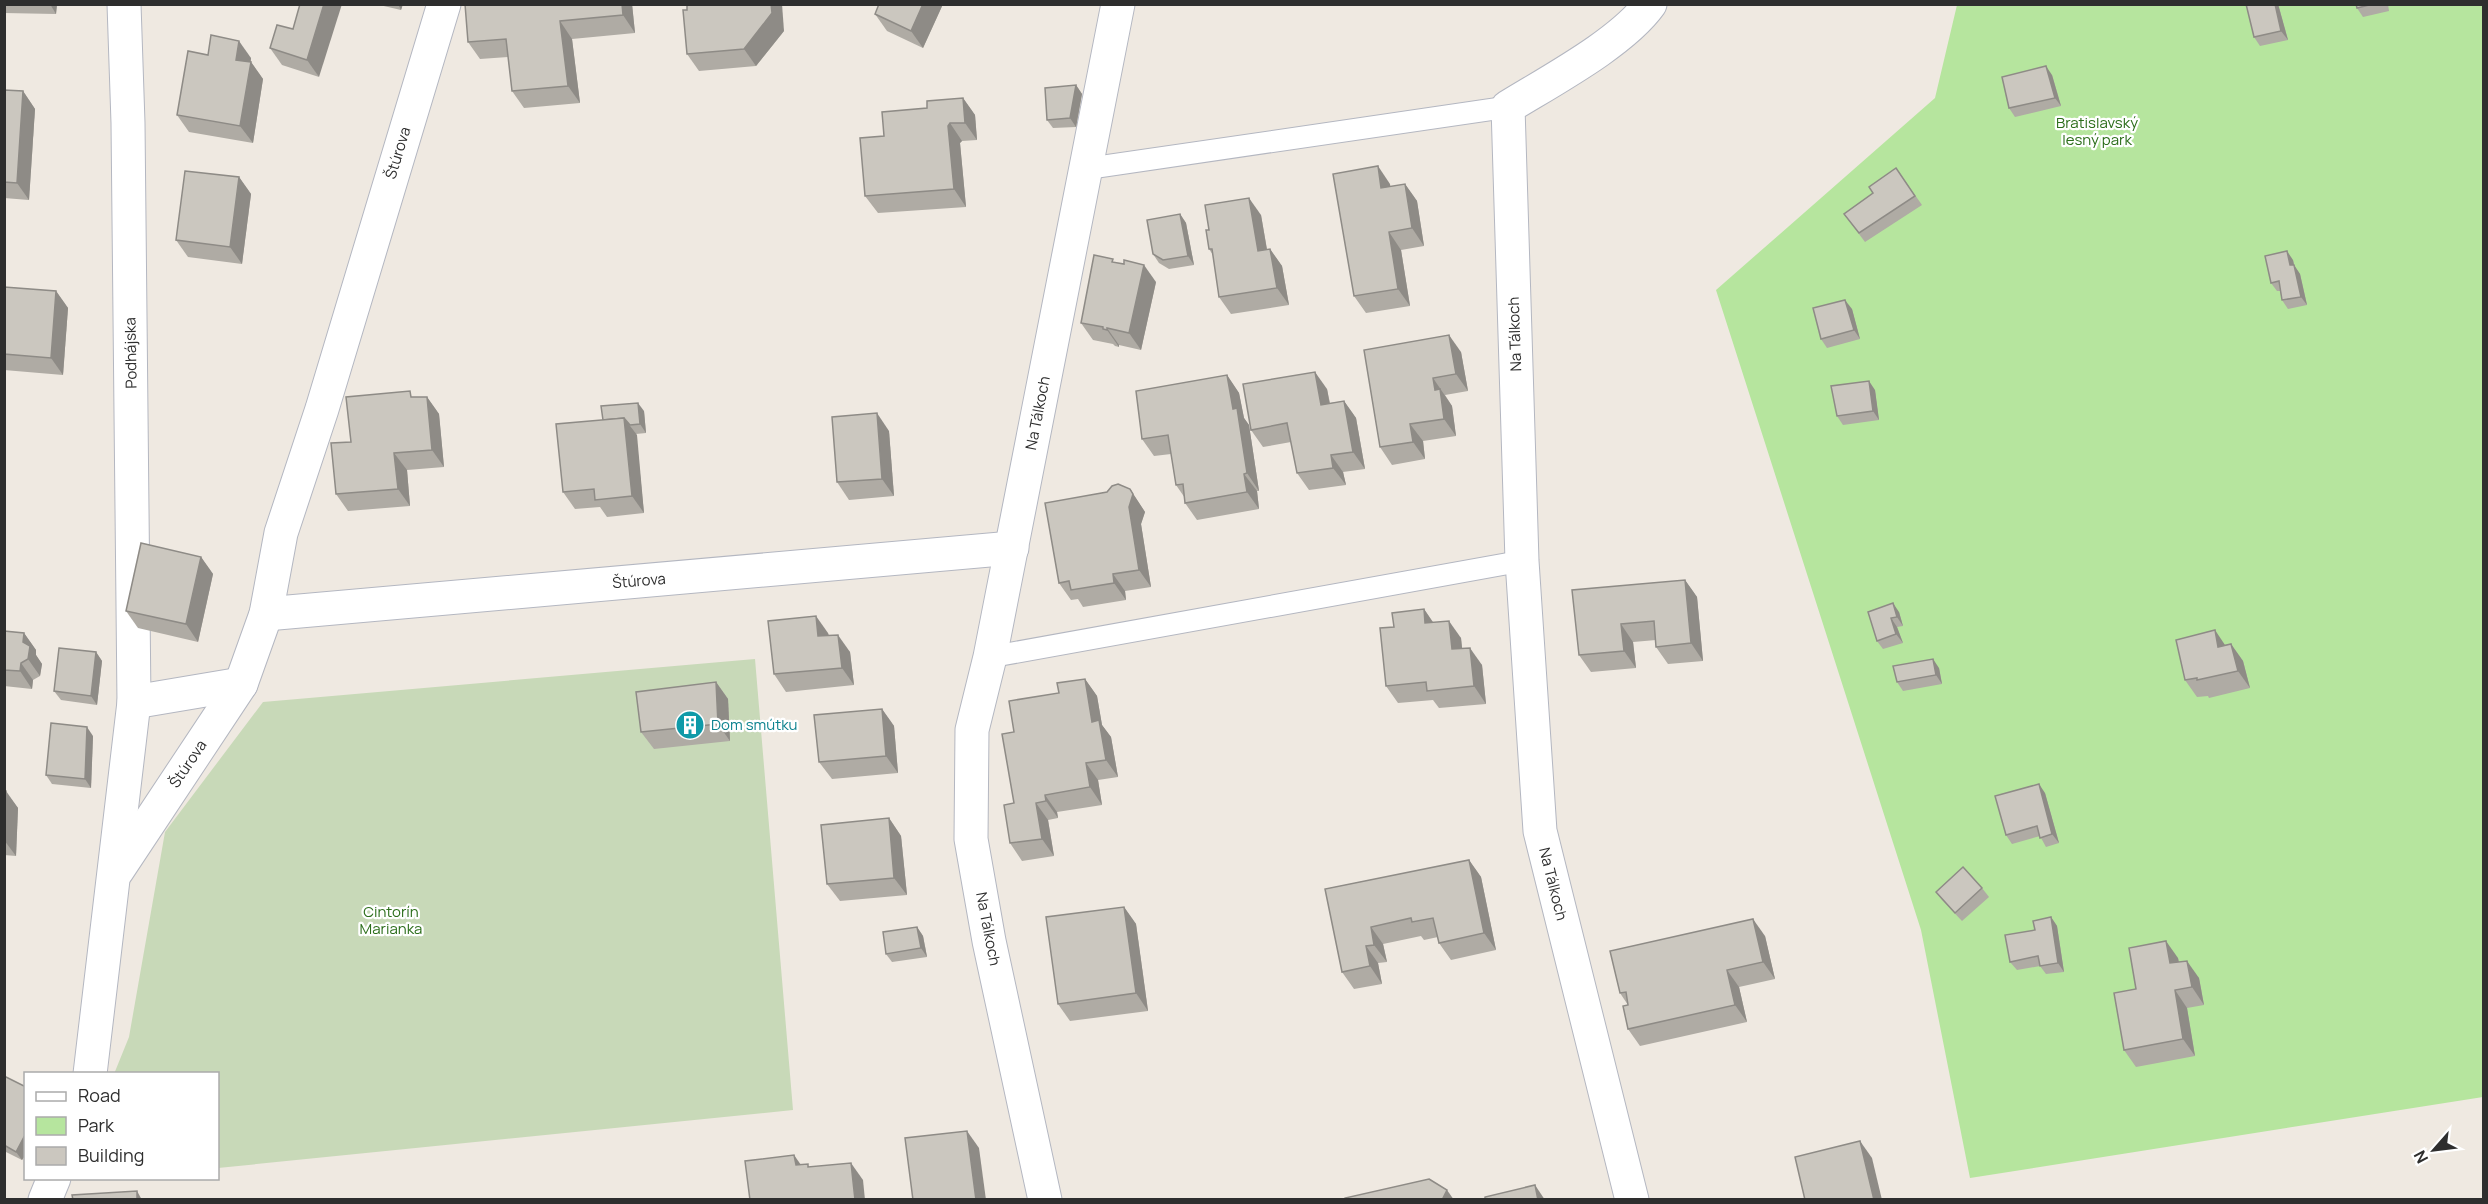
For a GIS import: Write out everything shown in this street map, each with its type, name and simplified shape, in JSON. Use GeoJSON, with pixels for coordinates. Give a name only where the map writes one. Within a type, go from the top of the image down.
{"type":"FeatureCollection","features":[{"type":"Feature","properties":{"kind":"street","name":"Podhájska"},"geometry":{"type":"LineString","coordinates":[[124,4],[128,123],[134,702]]}},
{"type":"Feature","properties":{"kind":"street","name":"Štúrova"},"geometry":{"type":"LineString","coordinates":[[114,876],[241,684],[266,614],[281,533],[322,409],[444,4]]}},
{"type":"Feature","properties":{"kind":"street","name":"Na Tálkoch"},"geometry":{"type":"LineString","coordinates":[[1045,1200],[989,941],[971,839],[972,730],[990,657],[1012,548],[1084,169],[1118,4]]}},
{"type":"Feature","properties":{"kind":"street"},"geometry":{"type":"LineString","coordinates":[[1508,107],[1598,51],[1643,14],[1650,4]]}},
{"type":"Feature","properties":{"kind":"street","name":"Na Tálkoch"},"geometry":{"type":"LineString","coordinates":[[1508,107],[1522,561],[1540,831],[1632,1200]]}},
{"type":"Feature","properties":{"kind":"street","name":"Štúrova"},"geometry":{"type":"LineString","coordinates":[[266,614],[1012,548]]}},
{"type":"Feature","properties":{"kind":"street"},"geometry":{"type":"LineString","coordinates":[[134,702],[241,684]]}},
{"type":"Feature","properties":{"kind":"street","name":"Štúrova"},"geometry":{"type":"LineString","coordinates":[[90,1072],[134,702]]}},
{"type":"Feature","properties":{"kind":"street"},"geometry":{"type":"LineString","coordinates":[[45,1200],[54,1180]]}},
{"type":"Feature","properties":{"kind":"lane"},"geometry":{"type":"LineString","coordinates":[[1084,169],[1508,107]]}},
{"type":"Feature","properties":{"kind":"lane"},"geometry":{"type":"LineString","coordinates":[[990,657],[1522,561]]}},
{"type":"Feature","properties":{"kind":"green space","name":"Bratislavský lesný park"},"geometry":{"type":"Polygon","coordinates":[[[1957,5],[2483,5],[2483,1097],[1970,1178],[1921,930],[1716,290],[1935,98],[1957,5]]]}},
{"type":"Feature","properties":{"kind":"green space","name":"Cintorín Marianka"},"geometry":{"type":"Polygon","coordinates":[[[755,659],[793,1110],[219,1168],[219,1072],[115,1072],[129,1037],[165,832],[263,702],[755,659]]]}},
{"type":"Feature","properties":{"kind":"building"},"geometry":{"type":"Polygon","coordinates":[[[300,4],[324,4],[307,60],[270,48],[277,25],[293,29],[300,4]]]}},
{"type":"Feature","properties":{"kind":"building"},"geometry":{"type":"Polygon","coordinates":[[[465,4],[622,4],[623,15],[560,21],[568,86],[512,91],[506,39],[468,42],[465,4]]]}},
{"type":"Feature","properties":{"kind":"building"},"geometry":{"type":"Polygon","coordinates":[[[687,4],[771,4],[772,13],[744,49],[687,54],[683,10],[687,10],[687,4]]]}},
{"type":"Feature","properties":{"kind":"building"},"geometry":{"type":"Polygon","coordinates":[[[879,4],[923,4],[911,31],[875,14],[879,4]]]}},
{"type":"Feature","properties":{"kind":"building"},"geometry":{"type":"Polygon","coordinates":[[[2246,4],[2275,4],[2281,31],[2254,37],[2246,4]]]}},
{"type":"Feature","properties":{"kind":"building"},"geometry":{"type":"Polygon","coordinates":[[[2356,4],[2373,4],[2357,8],[2356,4]]]}},
{"type":"Feature","properties":{"kind":"building"},"geometry":{"type":"Polygon","coordinates":[[[211,35],[239,41],[236,60],[251,62],[240,126],[177,115],[188,51],[208,55],[211,35]]]}},
{"type":"Feature","properties":{"kind":"building"},"geometry":{"type":"Polygon","coordinates":[[[2046,66],[2055,98],[2009,108],[2002,77],[2046,66]]]}},
{"type":"Feature","properties":{"kind":"building"},"geometry":{"type":"Polygon","coordinates":[[[1076,85],[1070,118],[1047,120],[1045,88],[1076,85]]]}},
{"type":"Feature","properties":{"kind":"building"},"geometry":{"type":"Polygon","coordinates":[[[4,90],[23,91],[17,183],[4,182],[4,90]]]}},
{"type":"Feature","properties":{"kind":"building"},"geometry":{"type":"Polygon","coordinates":[[[963,98],[965,123],[950,123],[948,126],[954,189],[865,196],[860,138],[884,136],[882,112],[927,108],[927,101],[963,98]]]}},
{"type":"Feature","properties":{"kind":"building"},"geometry":{"type":"Polygon","coordinates":[[[1378,166],[1381,188],[1405,184],[1412,228],[1389,232],[1398,289],[1354,296],[1333,174],[1378,166]]]}},
{"type":"Feature","properties":{"kind":"building"},"geometry":{"type":"Polygon","coordinates":[[[1896,168],[1915,196],[1859,233],[1844,214],[1873,193],[1869,187],[1896,168]]]}},
{"type":"Feature","properties":{"kind":"building"},"geometry":{"type":"Polygon","coordinates":[[[185,171],[239,177],[230,247],[176,240],[185,171]]]}},
{"type":"Feature","properties":{"kind":"building"},"geometry":{"type":"Polygon","coordinates":[[[1249,198],[1258,251],[1270,249],[1277,288],[1219,297],[1212,249],[1209,249],[1206,230],[1209,230],[1205,205],[1249,198]]]}},
{"type":"Feature","properties":{"kind":"building"},"geometry":{"type":"Polygon","coordinates":[[[1180,214],[1188,256],[1163,260],[1153,254],[1147,220],[1180,214]]]}},
{"type":"Feature","properties":{"kind":"building"},"geometry":{"type":"Polygon","coordinates":[[[2287,251],[2290,265],[2294,265],[2301,297],[2282,300],[2279,281],[2271,283],[2265,256],[2287,251]]]}},
{"type":"Feature","properties":{"kind":"building"},"geometry":{"type":"Polygon","coordinates":[[[1094,255],[1113,259],[1112,262],[1124,264],[1124,260],[1144,265],[1129,333],[1081,323],[1094,255]]]}},
{"type":"Feature","properties":{"kind":"building"},"geometry":{"type":"Polygon","coordinates":[[[4,287],[56,291],[51,358],[4,354],[4,287]]]}},
{"type":"Feature","properties":{"kind":"building"},"geometry":{"type":"Polygon","coordinates":[[[1845,300],[1854,330],[1821,339],[1813,308],[1845,300]]]}},
{"type":"Feature","properties":{"kind":"building"},"geometry":{"type":"Polygon","coordinates":[[[1449,335],[1456,374],[1433,378],[1435,390],[1440,389],[1444,419],[1410,424],[1413,442],[1380,447],[1364,350],[1449,335]]]}},
{"type":"Feature","properties":{"kind":"building"},"geometry":{"type":"Polygon","coordinates":[[[1315,372],[1321,405],[1344,401],[1353,452],[1331,455],[1333,468],[1297,473],[1287,423],[1251,430],[1243,384],[1315,372]]]}},
{"type":"Feature","properties":{"kind":"building"},"geometry":{"type":"Polygon","coordinates":[[[1227,375],[1233,409],[1237,408],[1247,473],[1244,474],[1247,492],[1185,503],[1183,484],[1176,485],[1168,435],[1142,439],[1136,391],[1227,375]]]}},
{"type":"Feature","properties":{"kind":"building"},"geometry":{"type":"Polygon","coordinates":[[[1869,381],[1873,411],[1837,416],[1831,386],[1869,381]]]}},
{"type":"Feature","properties":{"kind":"building"},"geometry":{"type":"Polygon","coordinates":[[[410,391],[411,397],[427,397],[432,450],[394,453],[398,489],[336,494],[331,443],[351,442],[346,397],[410,391]]]}},
{"type":"Feature","properties":{"kind":"building"},"geometry":{"type":"Polygon","coordinates":[[[638,403],[640,424],[630,425],[624,418],[603,420],[601,406],[638,403]]]}},
{"type":"Feature","properties":{"kind":"building"},"geometry":{"type":"Polygon","coordinates":[[[877,413],[882,479],[837,482],[832,417],[877,413]]]}},
{"type":"Feature","properties":{"kind":"building"},"geometry":{"type":"Polygon","coordinates":[[[624,418],[632,496],[595,500],[594,489],[563,492],[556,424],[624,418]]]}},
{"type":"Feature","properties":{"kind":"building"},"geometry":{"type":"Polygon","coordinates":[[[1118,484],[1130,489],[1133,494],[1129,507],[1139,570],[1113,574],[1114,583],[1071,590],[1069,581],[1059,583],[1045,503],[1107,492],[1112,486],[1118,484]]]}},
{"type":"Feature","properties":{"kind":"building"},"geometry":{"type":"Polygon","coordinates":[[[141,543],[201,557],[186,624],[126,611],[141,543]]]}},
{"type":"Feature","properties":{"kind":"building"},"geometry":{"type":"Polygon","coordinates":[[[1685,580],[1691,643],[1656,647],[1654,621],[1621,624],[1624,651],[1579,655],[1572,590],[1685,580]]]}},
{"type":"Feature","properties":{"kind":"building"},"geometry":{"type":"Polygon","coordinates":[[[1893,603],[1897,617],[1891,618],[1896,634],[1877,641],[1868,612],[1893,603]]]}},
{"type":"Feature","properties":{"kind":"building"},"geometry":{"type":"Polygon","coordinates":[[[1424,609],[1425,623],[1449,621],[1452,649],[1470,648],[1474,686],[1427,691],[1426,682],[1386,686],[1380,628],[1394,627],[1392,613],[1424,609]]]}},
{"type":"Feature","properties":{"kind":"building"},"geometry":{"type":"Polygon","coordinates":[[[816,616],[818,636],[838,635],[842,668],[774,674],[768,621],[816,616]]]}},
{"type":"Feature","properties":{"kind":"building"},"geometry":{"type":"Polygon","coordinates":[[[2215,630],[2218,647],[2231,644],[2238,671],[2197,680],[2197,678],[2185,680],[2176,640],[2215,630]]]}},
{"type":"Feature","properties":{"kind":"building"},"geometry":{"type":"Polygon","coordinates":[[[4,631],[24,633],[23,642],[30,646],[28,659],[21,663],[20,671],[4,670],[4,631]]]}},
{"type":"Feature","properties":{"kind":"building"},"geometry":{"type":"Polygon","coordinates":[[[59,648],[96,652],[91,696],[54,691],[59,648]]]}},
{"type":"Feature","properties":{"kind":"building"},"geometry":{"type":"Polygon","coordinates":[[[1933,659],[1936,675],[1897,682],[1893,666],[1933,659]]]}},
{"type":"Feature","properties":{"kind":"building"},"geometry":{"type":"Polygon","coordinates":[[[1085,679],[1092,722],[1099,720],[1106,760],[1086,763],[1090,787],[1045,795],[1046,801],[1036,803],[1042,839],[1010,843],[1004,805],[1014,803],[1002,734],[1014,732],[1009,701],[1059,693],[1057,683],[1085,679]]]}},
{"type":"Feature","properties":{"kind":"building"},"geometry":{"type":"Polygon","coordinates":[[[716,682],[718,724],[641,732],[636,692],[716,682]]]}},
{"type":"Feature","properties":{"kind":"building"},"geometry":{"type":"Polygon","coordinates":[[[882,709],[886,756],[819,762],[814,715],[882,709]]]}},
{"type":"Feature","properties":{"kind":"building"},"geometry":{"type":"Polygon","coordinates":[[[51,723],[87,727],[85,779],[46,775],[51,723]]]}},
{"type":"Feature","properties":{"kind":"building"},"geometry":{"type":"Polygon","coordinates":[[[2039,784],[2052,834],[2040,838],[2037,826],[2006,835],[1995,796],[2039,784]]]}},
{"type":"Feature","properties":{"kind":"building"},"geometry":{"type":"Polygon","coordinates":[[[4,790],[6,791],[4,824],[4,790]]]}},
{"type":"Feature","properties":{"kind":"building"},"geometry":{"type":"Polygon","coordinates":[[[889,818],[894,878],[827,884],[821,825],[889,818]]]}},
{"type":"Feature","properties":{"kind":"building"},"geometry":{"type":"Polygon","coordinates":[[[1469,860],[1484,933],[1439,943],[1433,918],[1412,922],[1411,918],[1371,927],[1374,945],[1366,946],[1370,966],[1342,972],[1325,889],[1469,860]]]}},
{"type":"Feature","properties":{"kind":"building"},"geometry":{"type":"Polygon","coordinates":[[[1963,867],[1982,888],[1955,913],[1936,892],[1963,867]]]}},
{"type":"Feature","properties":{"kind":"building"},"geometry":{"type":"Polygon","coordinates":[[[1124,907],[1136,993],[1058,1004],[1046,917],[1124,907]]]}},
{"type":"Feature","properties":{"kind":"building"},"geometry":{"type":"Polygon","coordinates":[[[2051,917],[2058,963],[2040,966],[2038,956],[2010,962],[2005,935],[2035,930],[2033,921],[2051,917]]]}},
{"type":"Feature","properties":{"kind":"building"},"geometry":{"type":"Polygon","coordinates":[[[1753,919],[1763,962],[1727,970],[1735,1005],[1628,1029],[1623,1006],[1628,1005],[1626,992],[1620,993],[1610,951],[1753,919]]]}},
{"type":"Feature","properties":{"kind":"building"},"geometry":{"type":"Polygon","coordinates":[[[917,927],[921,948],[886,954],[883,932],[917,927]]]}},
{"type":"Feature","properties":{"kind":"building"},"geometry":{"type":"Polygon","coordinates":[[[2166,941],[2170,963],[2187,961],[2192,987],[2175,990],[2183,1039],[2124,1050],[2114,993],[2136,989],[2129,948],[2166,941]]]}},
{"type":"Feature","properties":{"kind":"building"},"geometry":{"type":"Polygon","coordinates":[[[4,1076],[24,1086],[24,1137],[16,1152],[4,1145],[4,1076]]]}},
{"type":"Feature","properties":{"kind":"building"},"geometry":{"type":"Polygon","coordinates":[[[967,1131],[976,1200],[913,1200],[905,1138],[967,1131]]]}},
{"type":"Feature","properties":{"kind":"building"},"geometry":{"type":"Polygon","coordinates":[[[1860,1141],[1874,1200],[1805,1200],[1795,1157],[1860,1141]]]}},
{"type":"Feature","properties":{"kind":"building"},"geometry":{"type":"Polygon","coordinates":[[[794,1155],[796,1165],[808,1164],[808,1167],[851,1163],[855,1200],[750,1200],[745,1161],[794,1155]]]}},
{"type":"Feature","properties":{"kind":"building"},"geometry":{"type":"Polygon","coordinates":[[[1429,1179],[1447,1190],[1442,1200],[1345,1200],[1345,1198],[1429,1179]]]}},
{"type":"Feature","properties":{"kind":"building"},"geometry":{"type":"Polygon","coordinates":[[[1535,1185],[1538,1200],[1485,1200],[1485,1197],[1535,1185]]]}},
{"type":"Feature","properties":{"kind":"building"},"geometry":{"type":"Polygon","coordinates":[[[137,1191],[137,1200],[73,1200],[72,1195],[137,1191]]]}},
{"type":"Feature","properties":{"kind":"place","name":"Dom smútku"},"geometry":{"type":"Point","coordinates":[690,725]}}]}
